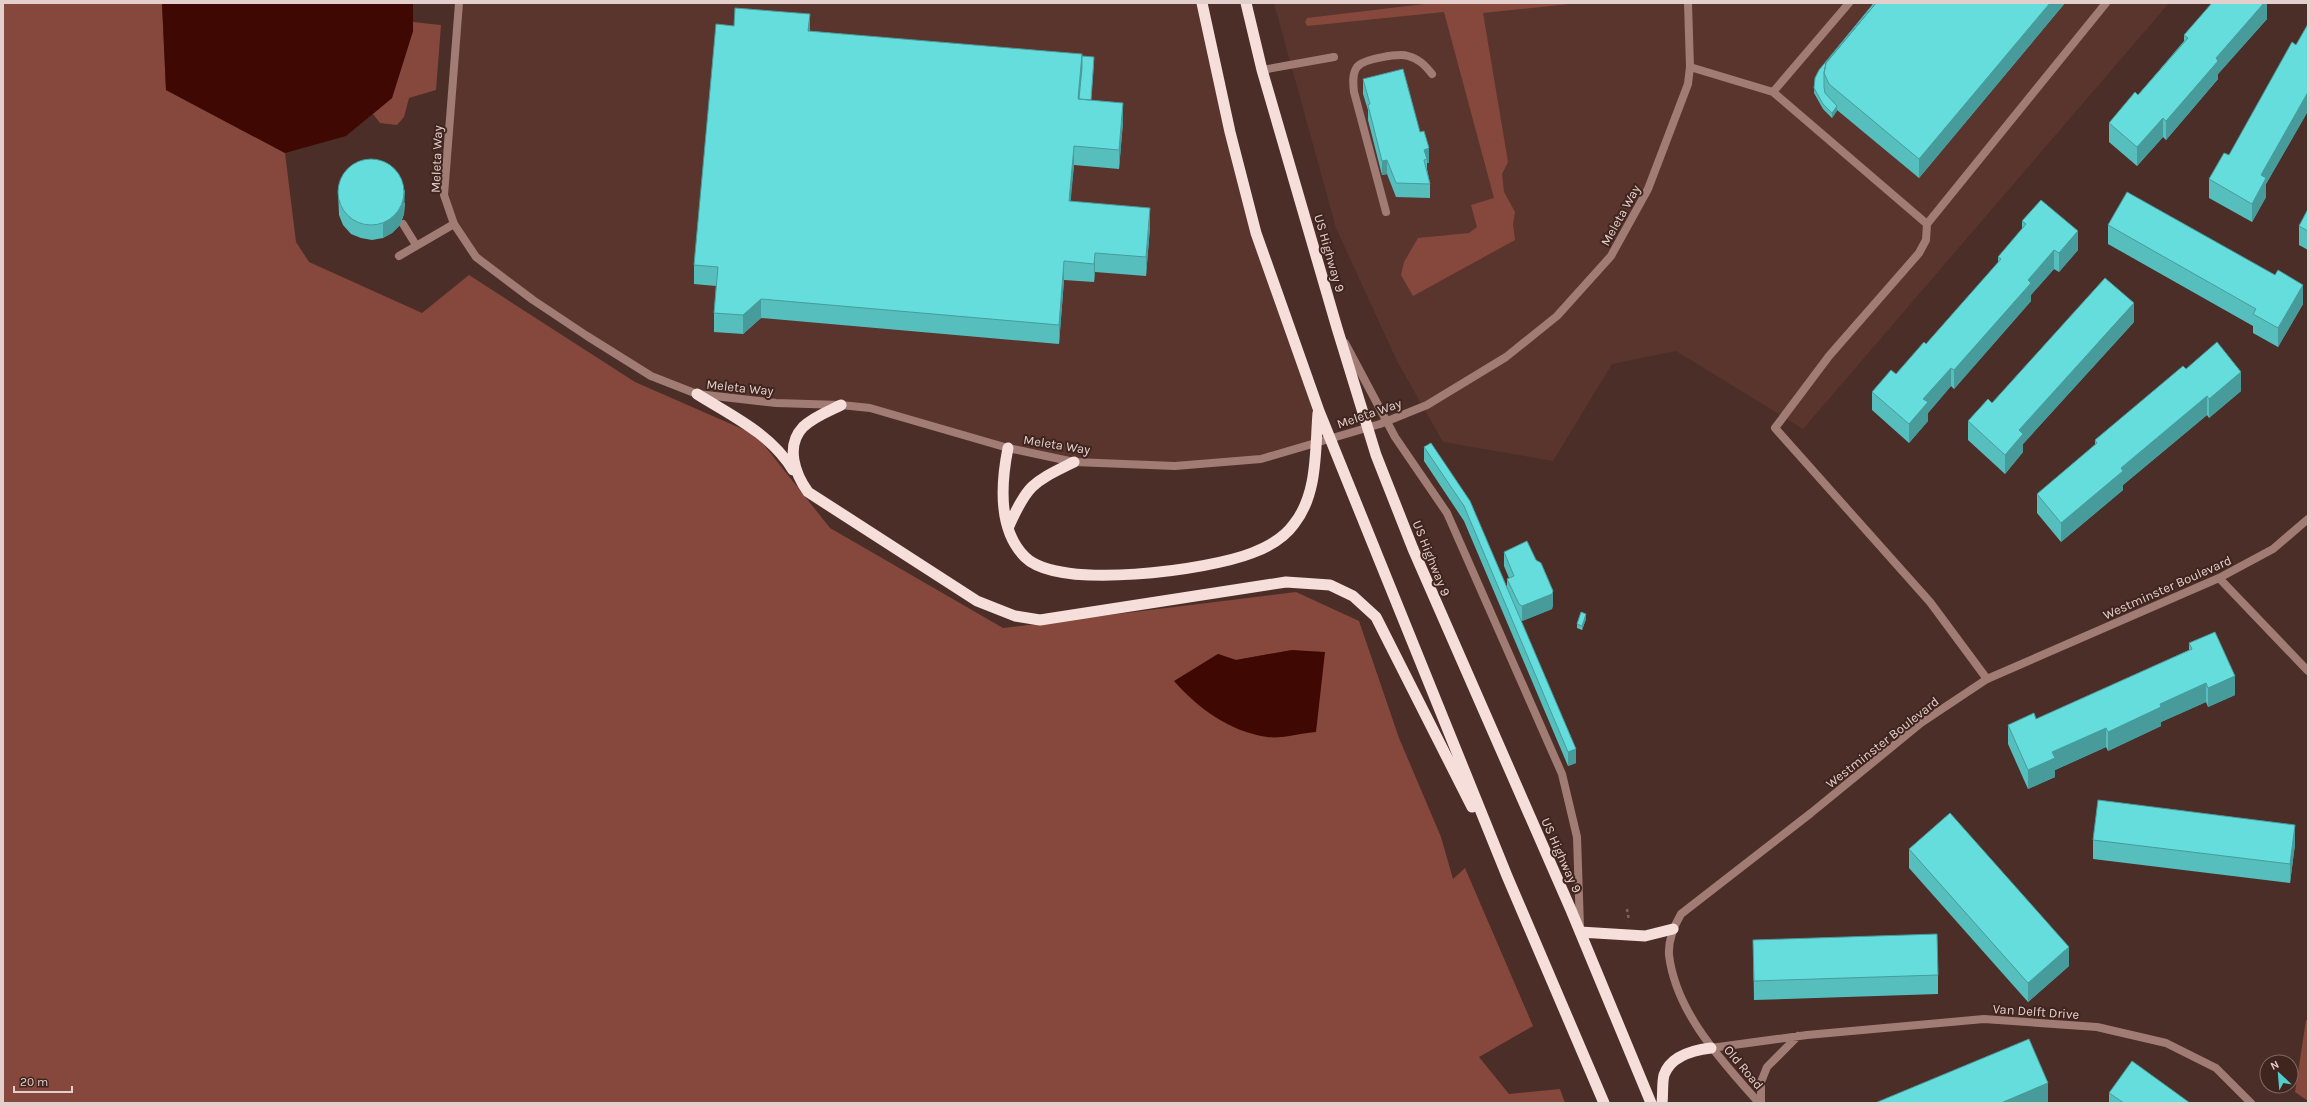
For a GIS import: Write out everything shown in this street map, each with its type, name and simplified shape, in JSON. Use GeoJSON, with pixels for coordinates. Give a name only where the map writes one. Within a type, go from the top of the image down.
{"type":"FeatureCollection","features":[{"type":"Feature","properties":{"kind":"highway"},"geometry":{"type":"LineString","coordinates":[[1202,3],[1230,132],[1256,233],[1319,411],[1507,876],[1604,1103]]}},
{"type":"Feature","properties":{"kind":"highway","name":"US Highway 9"},"geometry":{"type":"LineString","coordinates":[[1246,3],[1262,70],[1337,328],[1376,455],[1413,549],[1580,932],[1651,1103]]}},
{"type":"Feature","properties":{"kind":"highway"},"geometry":{"type":"LineString","coordinates":[[697,394],[757,430],[786,458],[808,492],[875,537],[977,601],[1015,616],[1040,620],[1286,582],[1330,585],[1353,596],[1376,617],[1507,876]]}},
{"type":"Feature","properties":{"kind":"highway"},"geometry":{"type":"LineString","coordinates":[[798,478],[792,456],[798,434],[810,422],[841,405]]}},
{"type":"Feature","properties":{"kind":"highway"},"geometry":{"type":"LineString","coordinates":[[1008,448],[1002,489],[1009,526],[1017,547],[1026,558],[1036,565],[1064,574],[1112,575],[1154,572],[1193,567],[1250,554],[1267,547],[1283,536],[1294,524],[1310,494],[1319,411]]}},
{"type":"Feature","properties":{"kind":"highway"},"geometry":{"type":"LineString","coordinates":[[1009,526],[1023,494],[1030,487],[1038,480],[1074,462]]}},
{"type":"Feature","properties":{"kind":"highway"},"geometry":{"type":"LineString","coordinates":[[1580,932],[1644,936],[1673,929]]}},
{"type":"Feature","properties":{"kind":"highway"},"geometry":{"type":"LineString","coordinates":[[1662,1103],[1664,1074],[1672,1062],[1697,1050],[1711,1048]]}},
{"type":"Feature","properties":{"kind":"street","name":"Meleta Way"},"geometry":{"type":"LineString","coordinates":[[459,3],[444,195],[454,224],[476,257],[533,300],[651,376],[697,394],[776,403],[841,405],[870,408],[1008,448],[1074,462],[1175,466],[1260,459],[1380,424],[1427,405],[1506,357],[1557,316],[1611,256],[1648,189],[1688,84],[1690,67],[1688,3]]}},
{"type":"Feature","properties":{"kind":"street"},"geometry":{"type":"LineString","coordinates":[[1773,92],[1849,3]]}},
{"type":"Feature","properties":{"kind":"street"},"geometry":{"type":"LineString","coordinates":[[1987,679],[1930,602],[1775,428],[1829,356],[1919,254],[1926,240],[1927,224],[2106,3]]}},
{"type":"Feature","properties":{"kind":"street"},"geometry":{"type":"LineString","coordinates":[[1386,212],[1354,92],[1353,78],[1357,67],[1368,60],[1406,55],[1421,62],[1432,74]]}},
{"type":"Feature","properties":{"kind":"street"},"geometry":{"type":"LineString","coordinates":[[1262,70],[1334,57]]}},
{"type":"Feature","properties":{"kind":"street"},"geometry":{"type":"LineString","coordinates":[[1690,67],[1773,92],[1927,224]]}},
{"type":"Feature","properties":{"kind":"street"},"geometry":{"type":"LineString","coordinates":[[403,224],[416,245]]}},
{"type":"Feature","properties":{"kind":"street"},"geometry":{"type":"LineString","coordinates":[[399,256],[454,224]]}},
{"type":"Feature","properties":{"kind":"street"},"geometry":{"type":"LineString","coordinates":[[1337,328],[1396,437],[1447,513],[1562,774],[1577,837],[1580,932]]}},
{"type":"Feature","properties":{"kind":"street","name":"Westminster Boulevard"},"geometry":{"type":"LineString","coordinates":[[1711,1048],[1684,1002],[1672,970],[1669,953],[1673,929],[1681,914],[1811,813],[1922,723],[1987,679],[2219,578],[2273,549],[2308,519]]}},
{"type":"Feature","properties":{"kind":"street"},"geometry":{"type":"LineString","coordinates":[[2219,578],[2308,672]]}},
{"type":"Feature","properties":{"kind":"street","name":"Van Delft Drive"},"geometry":{"type":"LineString","coordinates":[[1711,1048],[1798,1036],[1984,1019],[2097,1027],[2166,1043],[2216,1068],[2251,1103]]}},
{"type":"Feature","properties":{"kind":"street"},"geometry":{"type":"LineString","coordinates":[[1760,1103],[1761,1082],[1767,1067],[1798,1036]]}},
{"type":"Feature","properties":{"kind":"street","name":"Old Road"},"geometry":{"type":"LineString","coordinates":[[1711,1048],[1760,1103]]}},
{"type":"Feature","properties":{"kind":"path"},"geometry":{"type":"LineString","coordinates":[[1627,910],[1629,921]]}},
{"type":"Feature","properties":{"kind":"shaded area"},"geometry":{"type":"Polygon","coordinates":[[[3,3],[162,3],[166,90],[285,153],[296,242],[309,262],[422,313],[469,275],[635,382],[756,435],[830,528],[1003,628],[1296,592],[1359,621],[1399,738],[1441,837],[1453,879],[1465,868],[1533,1026],[1479,1057],[1509,1094],[1560,1089],[1565,1103],[3,1103],[3,3]],[[1292,650],[1236,660],[1218,654],[1175,681],[1292,650]]]}},
{"type":"Feature","properties":{"kind":"shaded area"},"geometry":{"type":"Polygon","coordinates":[[[162,3],[413,3],[413,31],[392,98],[346,136],[285,153],[166,90],[162,3]]]}},
{"type":"Feature","properties":{"kind":"shaded area"},"geometry":{"type":"Polygon","coordinates":[[[459,3],[1202,3],[1256,233],[1319,411],[1322,442],[1290,452],[1175,466],[1074,462],[870,408],[697,394],[651,376],[476,257],[454,224],[444,195],[459,3]]]}},
{"type":"Feature","properties":{"kind":"shaded area"},"geometry":{"type":"Polygon","coordinates":[[[1274,3],[2169,3],[1803,429],[1676,351],[1612,364],[1553,461],[1443,442],[1397,361],[1336,228],[1274,3]]]}},
{"type":"Feature","properties":{"kind":"shaded area"},"geometry":{"type":"Polygon","coordinates":[[[1433,3],[1579,3],[1483,13],[1508,162],[1502,174],[1504,192],[1515,212],[1513,224],[1515,240],[1413,296],[1401,275],[1404,262],[1418,238],[1469,233],[1477,227],[1471,205],[1494,198],[1444,12],[1307,26],[1305,22],[1307,18],[1433,3]]]}},
{"type":"Feature","properties":{"kind":"shaded area"},"geometry":{"type":"Polygon","coordinates":[[[413,22],[441,25],[436,90],[409,98],[404,117],[397,125],[380,123],[373,114],[392,98],[413,31],[413,22]]]}},
{"type":"Feature","properties":{"kind":"shaded area"},"geometry":{"type":"Polygon","coordinates":[[[1292,650],[1325,652],[1316,732],[1285,737],[1267,737],[1240,730],[1227,724],[1204,709],[1174,681],[1218,654],[1236,660],[1292,650]]]}},
{"type":"Feature","properties":{"kind":"shaded area"},"geometry":{"type":"Polygon","coordinates":[[[2306,1020],[2308,1020],[2308,1101],[2298,1094],[2299,1066],[2306,1020]]]}},
{"type":"Feature","properties":{"kind":"building"},"geometry":{"type":"Polygon","coordinates":[[[1874,3],[1876,3],[1826,63],[1824,73],[1825,93],[1837,106],[1832,113],[1823,104],[1814,88],[1815,78],[1819,70],[1874,3]]]}},
{"type":"Feature","properties":{"kind":"building"},"geometry":{"type":"Polygon","coordinates":[[[1876,3],[2050,3],[1919,159],[1829,84],[1824,73],[1826,63],[1876,3]]]}},
{"type":"Feature","properties":{"kind":"building"},"geometry":{"type":"Polygon","coordinates":[[[2212,3],[2264,3],[2216,58],[2218,61],[2166,121],[2163,118],[2137,147],[2109,123],[2135,92],[2138,95],[2188,38],[2184,35],[2212,3]]]}},
{"type":"Feature","properties":{"kind":"building"},"geometry":{"type":"Polygon","coordinates":[[[735,8],[810,14],[808,31],[1082,54],[1078,99],[1123,103],[1119,150],[1074,146],[1069,201],[1150,208],[1146,257],[1095,253],[1094,264],[1064,261],[1059,325],[761,299],[743,315],[714,313],[718,267],[694,265],[716,24],[734,26],[735,8]]]}},
{"type":"Feature","properties":{"kind":"building"},"geometry":{"type":"Polygon","coordinates":[[[2308,24],[2308,92],[2261,175],[2266,178],[2252,204],[2209,179],[2224,153],[2229,155],[2292,42],[2296,45],[2308,24]]]}},
{"type":"Feature","properties":{"kind":"building"},"geometry":{"type":"Polygon","coordinates":[[[1082,56],[1094,57],[1091,100],[1079,99],[1082,56]]]}},
{"type":"Feature","properties":{"kind":"building"},"geometry":{"type":"Polygon","coordinates":[[[1403,69],[1420,132],[1424,131],[1429,148],[1424,150],[1427,159],[1424,160],[1430,184],[1396,183],[1387,160],[1382,161],[1368,105],[1370,104],[1363,79],[1403,69]]]}},
{"type":"Feature","properties":{"kind":"building"},"geometry":{"type":"Polygon","coordinates":[[[365,159],[377,159],[384,161],[395,168],[402,179],[404,192],[402,205],[395,216],[384,223],[377,225],[365,225],[358,223],[347,216],[340,205],[338,198],[338,186],[340,179],[347,168],[358,161],[365,159]]]}},
{"type":"Feature","properties":{"kind":"building"},"geometry":{"type":"Polygon","coordinates":[[[2127,192],[2275,275],[2278,270],[2303,285],[2278,328],[2253,314],[2256,309],[2108,225],[2127,192]]]}},
{"type":"Feature","properties":{"kind":"building"},"geometry":{"type":"Polygon","coordinates":[[[2041,200],[2078,231],[2059,253],[2054,250],[2028,280],[2031,283],[1954,370],[1951,368],[1923,399],[1928,402],[1909,424],[1872,392],[1891,370],[1896,374],[1924,342],[1926,344],[2001,259],[1998,257],[2026,224],[2022,221],[2041,200]]]}},
{"type":"Feature","properties":{"kind":"building"},"geometry":{"type":"Polygon","coordinates":[[[2308,209],[2308,231],[2299,226],[2308,209]]]}},
{"type":"Feature","properties":{"kind":"building"},"geometry":{"type":"Polygon","coordinates":[[[2105,278],[2134,303],[2019,430],[2023,434],[2005,455],[1968,421],[1988,399],[1992,403],[2105,278]]]}},
{"type":"Feature","properties":{"kind":"building"},"geometry":{"type":"Polygon","coordinates":[[[2217,342],[2241,372],[2209,399],[2207,396],[2121,468],[2123,471],[2061,523],[2037,494],[2097,443],[2095,440],[2183,366],[2186,369],[2217,342]]]}},
{"type":"Feature","properties":{"kind":"building"},"geometry":{"type":"Polygon","coordinates":[[[1431,443],[1470,501],[1576,749],[1568,752],[1464,506],[1424,447],[1431,443]]]}},
{"type":"Feature","properties":{"kind":"building"},"geometry":{"type":"Polygon","coordinates":[[[1527,541],[1536,560],[1541,563],[1553,591],[1552,594],[1522,606],[1519,604],[1507,579],[1514,576],[1504,552],[1527,541]]]}},
{"type":"Feature","properties":{"kind":"building"},"geometry":{"type":"Polygon","coordinates":[[[1581,612],[1586,614],[1582,626],[1577,624],[1581,612]]]}},
{"type":"Feature","properties":{"kind":"building"},"geometry":{"type":"Polygon","coordinates":[[[2215,632],[2235,676],[2208,688],[2206,683],[2160,704],[2161,707],[2108,732],[2106,728],[2052,752],[2055,758],[2028,770],[2008,725],[2034,713],[2036,719],[2192,649],[2189,643],[2215,632]]]}},
{"type":"Feature","properties":{"kind":"building"},"geometry":{"type":"Polygon","coordinates":[[[2098,800],[2295,825],[2290,864],[2093,840],[2098,800]]]}},
{"type":"Feature","properties":{"kind":"building"},"geometry":{"type":"Polygon","coordinates":[[[1950,813],[2069,947],[2028,983],[1909,849],[1950,813]]]}},
{"type":"Feature","properties":{"kind":"building"},"geometry":{"type":"Polygon","coordinates":[[[1937,934],[1938,975],[1754,981],[1753,940],[1937,934]]]}},
{"type":"Feature","properties":{"kind":"building"},"geometry":{"type":"Polygon","coordinates":[[[2029,1039],[2048,1083],[2001,1103],[1875,1103],[2029,1039]]]}},
{"type":"Feature","properties":{"kind":"building"},"geometry":{"type":"Polygon","coordinates":[[[2132,1061],[2190,1103],[2124,1103],[2109,1093],[2132,1061]]]}}]}
